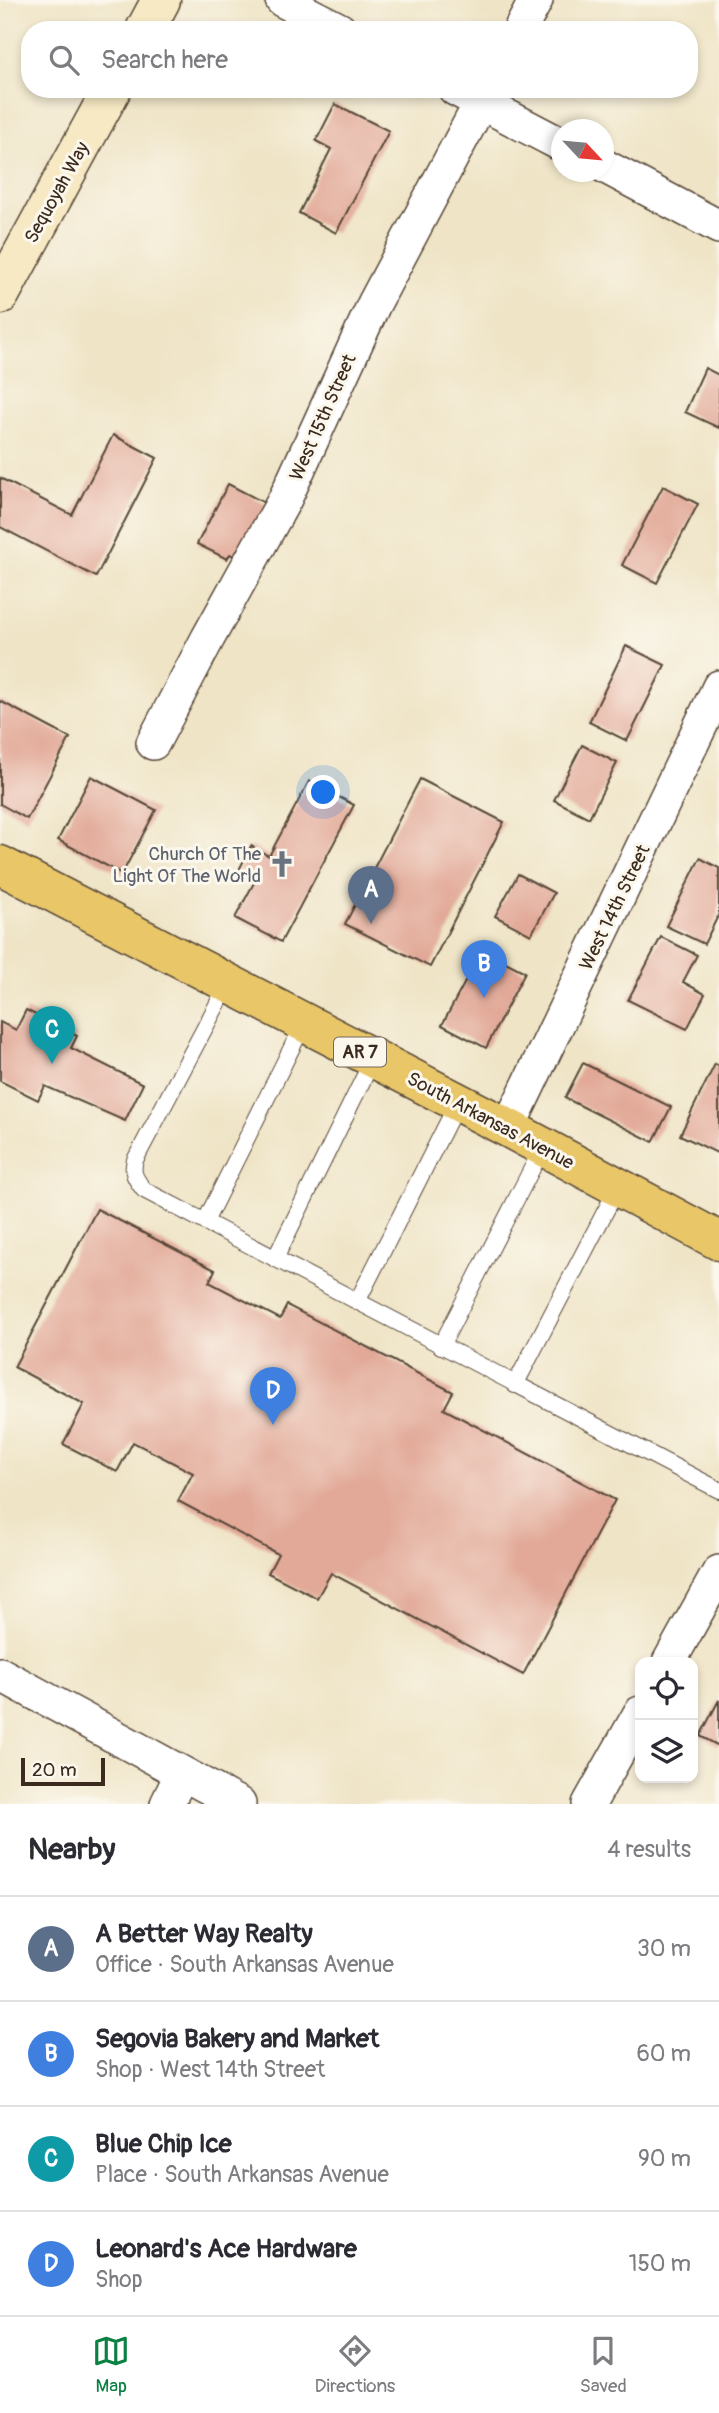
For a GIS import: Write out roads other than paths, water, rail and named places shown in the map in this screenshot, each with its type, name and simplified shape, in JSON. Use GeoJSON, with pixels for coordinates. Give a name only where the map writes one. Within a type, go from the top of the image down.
{"type":"FeatureCollection","features":[{"type":"Feature","properties":{"kind":"highway","name":"South Arkansas Avenue"},"geometry":{"type":"LineString","coordinates":[[0,865],[508,1128],[719,1241]]}},
{"type":"Feature","properties":{"kind":"street"},"geometry":{"type":"LineString","coordinates":[[150,21],[161,0]]}},
{"type":"Feature","properties":{"kind":"street"},"geometry":{"type":"LineString","coordinates":[[282,0],[323,21]]}},
{"type":"Feature","properties":{"kind":"street"},"geometry":{"type":"LineString","coordinates":[[525,21],[536,0]]}},
{"type":"Feature","properties":{"kind":"street","name":"Sequoyah Way"},"geometry":{"type":"LineString","coordinates":[[0,295],[107,98]]}},
{"type":"Feature","properties":{"kind":"street","name":"West 15th Street"},"geometry":{"type":"LineString","coordinates":[[153,743],[285,499],[472,98]]}},
{"type":"Feature","properties":{"kind":"street"},"geometry":{"type":"LineString","coordinates":[[481,98],[551,139]]}},
{"type":"Feature","properties":{"kind":"street"},"geometry":{"type":"LineString","coordinates":[[614,171],[719,226]]}},
{"type":"Feature","properties":{"kind":"street","name":"West 14th Street"},"geometry":{"type":"LineString","coordinates":[[508,1128],[719,687]]}},
{"type":"Feature","properties":{"kind":"street"},"geometry":{"type":"LineString","coordinates":[[671,1657],[719,1572]]}},
{"type":"Feature","properties":{"kind":"street"},"geometry":{"type":"LineString","coordinates":[[0,1674],[239,1804]]}},
{"type":"Feature","properties":{"kind":"street"},"geometry":{"type":"LineString","coordinates":[[589,1804],[636,1720]]}},
{"type":"Feature","properties":{"kind":"street"},"geometry":{"type":"LineString","coordinates":[[167,1804],[183,1773]]}},
{"type":"Feature","properties":{"kind":"lane"},"geometry":{"type":"LineString","coordinates":[[228,984],[135,1160],[132,1170],[134,1177],[144,1190],[719,1490]]}},
{"type":"Feature","properties":{"kind":"lane"},"geometry":{"type":"LineString","coordinates":[[205,1222],[304,1023]]}},
{"type":"Feature","properties":{"kind":"lane"},"geometry":{"type":"LineString","coordinates":[[275,1259],[373,1059]]}},
{"type":"Feature","properties":{"kind":"lane"},"geometry":{"type":"LineString","coordinates":[[357,1301],[458,1102]]}},
{"type":"Feature","properties":{"kind":"lane"},"geometry":{"type":"LineString","coordinates":[[441,1346],[543,1147]]}},
{"type":"Feature","properties":{"kind":"lane"},"geometry":{"type":"LineString","coordinates":[[515,1385],[618,1187]]}},
{"type":"Feature","properties":{"kind":"place","name":"Church Of The Light Of The World"},"geometry":{"type":"Point","coordinates":[282,864]}},
{"type":"Feature","properties":{"kind":"place","name":"A Better Way Realty"},"geometry":{"type":"Point","coordinates":[371,924]}},
{"type":"Feature","properties":{"kind":"place","name":"Segovia Bakery and Market"},"geometry":{"type":"Point","coordinates":[484,998]}},
{"type":"Feature","properties":{"kind":"place","name":"Blue Chip Ice"},"geometry":{"type":"Point","coordinates":[52,1064]}},
{"type":"Feature","properties":{"kind":"place","name":"Leonard's Ace Hardware"},"geometry":{"type":"Point","coordinates":[273,1425]}}]}
